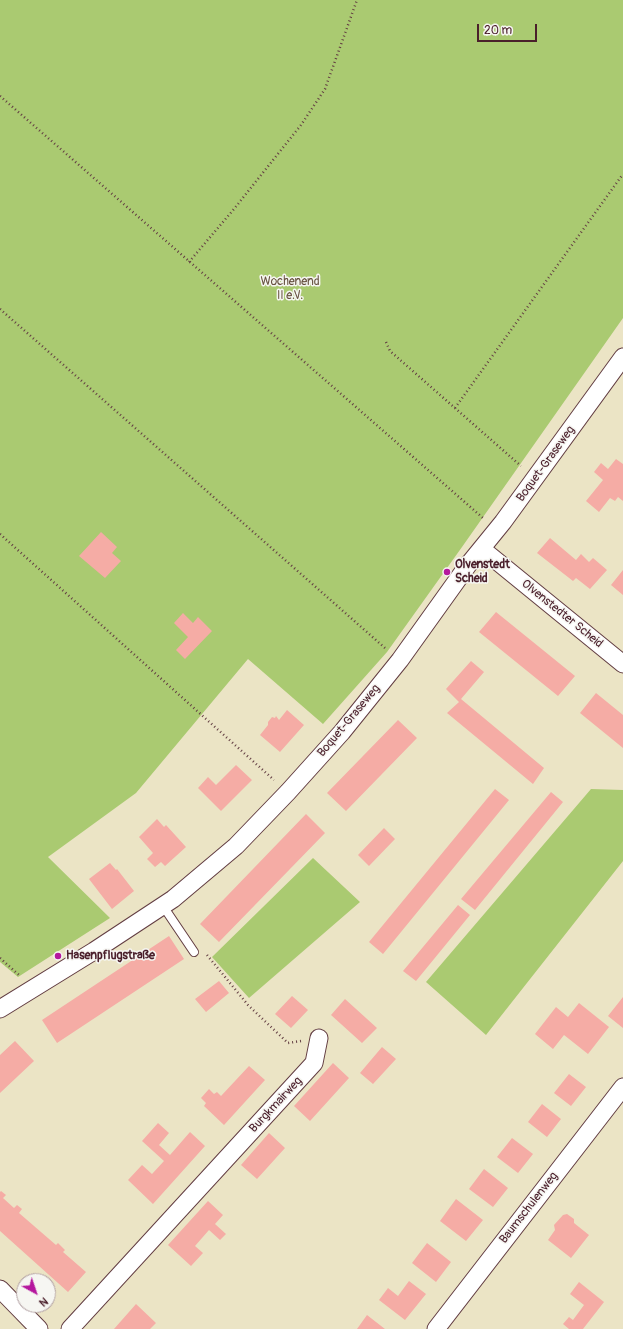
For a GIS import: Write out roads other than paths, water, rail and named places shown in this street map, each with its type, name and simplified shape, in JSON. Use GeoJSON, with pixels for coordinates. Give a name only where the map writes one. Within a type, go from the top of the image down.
{"type":"FeatureCollection","features":[{"type":"Feature","properties":{"kind":"street","name":"Boquet-Graseweg"},"geometry":{"type":"LineString","coordinates":[[0,1009],[163,906],[236,846],[288,792],[332,743],[400,660],[468,565],[503,522],[623,356]]}},
{"type":"Feature","properties":{"kind":"street","name":"Olvenstedter Scheid"},"geometry":{"type":"LineString","coordinates":[[482,549],[623,664]]}},
{"type":"Feature","properties":{"kind":"street","name":"Burgkmairweg"},"geometry":{"type":"LineString","coordinates":[[70,1329],[314,1063],[319,1038]]}},
{"type":"Feature","properties":{"kind":"street","name":"Baumschulenweg"},"geometry":{"type":"LineString","coordinates":[[436,1329],[623,1087]]}},
{"type":"Feature","properties":{"kind":"street"},"geometry":{"type":"LineString","coordinates":[[0,1289],[39,1329]]}},
{"type":"Feature","properties":{"kind":"lane"},"geometry":{"type":"LineString","coordinates":[[163,906],[194,952]]}},
{"type":"Feature","properties":{"kind":"place","name":"Olvenstedt Scheid"},"geometry":{"type":"Point","coordinates":[447,572]}},
{"type":"Feature","properties":{"kind":"place","name":"Hasenpflugstraße"},"geometry":{"type":"Point","coordinates":[58,956]}},
{"type":"Feature","properties":{"kind":"park label","name":"Wochenend II e.V."},"geometry":{"type":"Point","coordinates":[290,289]}}]}
